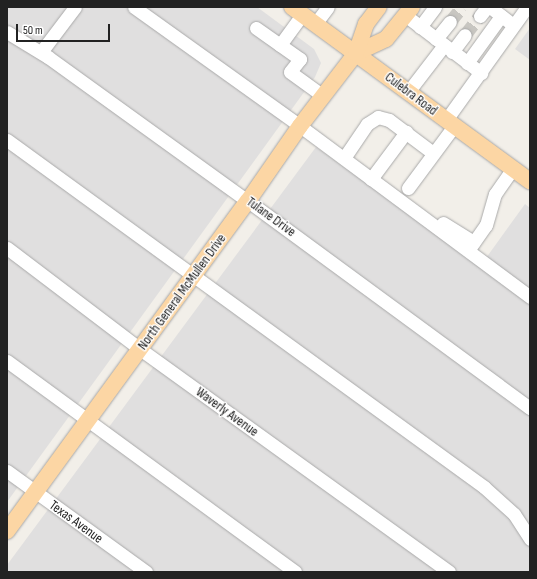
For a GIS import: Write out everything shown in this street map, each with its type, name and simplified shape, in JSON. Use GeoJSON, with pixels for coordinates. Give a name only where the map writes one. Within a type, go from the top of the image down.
{"type":"FeatureCollection","features":[{"type":"Feature","properties":{"kind":"main road","name":"North General McMullen Drive"},"geometry":{"type":"LineString","coordinates":[[7,531],[194,276],[300,126],[356,53],[366,24],[379,7]]}},
{"type":"Feature","properties":{"kind":"main road","name":"North General McMullen Drive"},"geometry":{"type":"LineString","coordinates":[[356,53],[386,39],[409,11]]}},
{"type":"Feature","properties":{"kind":"main road","name":"Culebra Road"},"geometry":{"type":"LineString","coordinates":[[303,15],[530,181]]}},
{"type":"Feature","properties":{"kind":"street"},"geometry":{"type":"LineString","coordinates":[[41,52],[75,7]]}},
{"type":"Feature","properties":{"kind":"street"},"geometry":{"type":"LineString","coordinates":[[134,7],[300,126],[346,155],[471,246],[530,297]]}},
{"type":"Feature","properties":{"kind":"street"},"geometry":{"type":"LineString","coordinates":[[280,45],[303,15],[328,7]]}},
{"type":"Feature","properties":{"kind":"street"},"geometry":{"type":"LineString","coordinates":[[420,27],[435,7]]}},
{"type":"Feature","properties":{"kind":"street"},"geometry":{"type":"LineString","coordinates":[[408,188],[433,153],[481,73],[528,7]]}},
{"type":"Feature","properties":{"kind":"street"},"geometry":{"type":"LineString","coordinates":[[485,10],[501,16],[514,26]]}},
{"type":"Feature","properties":{"kind":"street"},"geometry":{"type":"LineString","coordinates":[[409,11],[420,27],[481,73]]}},
{"type":"Feature","properties":{"kind":"street"},"geometry":{"type":"LineString","coordinates":[[467,63],[501,16]]}},
{"type":"Feature","properties":{"kind":"street"},"geometry":{"type":"LineString","coordinates":[[408,92],[444,45],[450,22]]}},
{"type":"Feature","properties":{"kind":"street"},"geometry":{"type":"LineString","coordinates":[[256,28],[300,59],[290,72],[323,96]]}},
{"type":"Feature","properties":{"kind":"street","name":"Tulane Drive"},"geometry":{"type":"LineString","coordinates":[[7,32],[41,52],[248,201],[530,408]]}},
{"type":"Feature","properties":{"kind":"street"},"geometry":{"type":"LineString","coordinates":[[444,45],[465,35]]}},
{"type":"Feature","properties":{"kind":"street"},"geometry":{"type":"LineString","coordinates":[[346,155],[367,124],[378,117],[389,120],[433,153]]}},
{"type":"Feature","properties":{"kind":"street"},"geometry":{"type":"LineString","coordinates":[[374,176],[406,132]]}},
{"type":"Feature","properties":{"kind":"street"},"geometry":{"type":"LineString","coordinates":[[7,140],[484,487],[514,514],[530,539]]}},
{"type":"Feature","properties":{"kind":"street"},"geometry":{"type":"LineString","coordinates":[[471,246],[489,220],[495,194],[513,168]]}},
{"type":"Feature","properties":{"kind":"street","name":"Waverly Avenue"},"geometry":{"type":"LineString","coordinates":[[7,248],[140,349],[449,572]]}},
{"type":"Feature","properties":{"kind":"street"},"geometry":{"type":"LineString","coordinates":[[7,361],[295,572]]}},
{"type":"Feature","properties":{"kind":"street","name":"Texas Avenue"},"geometry":{"type":"LineString","coordinates":[[7,471],[146,572]]}},
{"type":"Feature","properties":{"kind":"shaded area"},"geometry":{"type":"Polygon","coordinates":[[[7,7],[257,7],[314,49],[321,63],[315,77],[7,502],[7,7]]]}},
{"type":"Feature","properties":{"kind":"shaded area"},"geometry":{"type":"Polygon","coordinates":[[[530,28],[530,60],[515,49],[530,28]]]}},
{"type":"Feature","properties":{"kind":"shaded area"},"geometry":{"type":"Polygon","coordinates":[[[316,147],[481,265],[525,204],[530,208],[530,572],[7,572],[7,565],[316,147]]]}},
{"type":"Feature","properties":{"kind":"tunnel"},"geometry":{"type":"LineString","coordinates":[[450,22],[462,7]]}},
{"type":"Feature","properties":{"kind":"tunnel"},"geometry":{"type":"LineString","coordinates":[[465,35],[480,16]]}}]}
